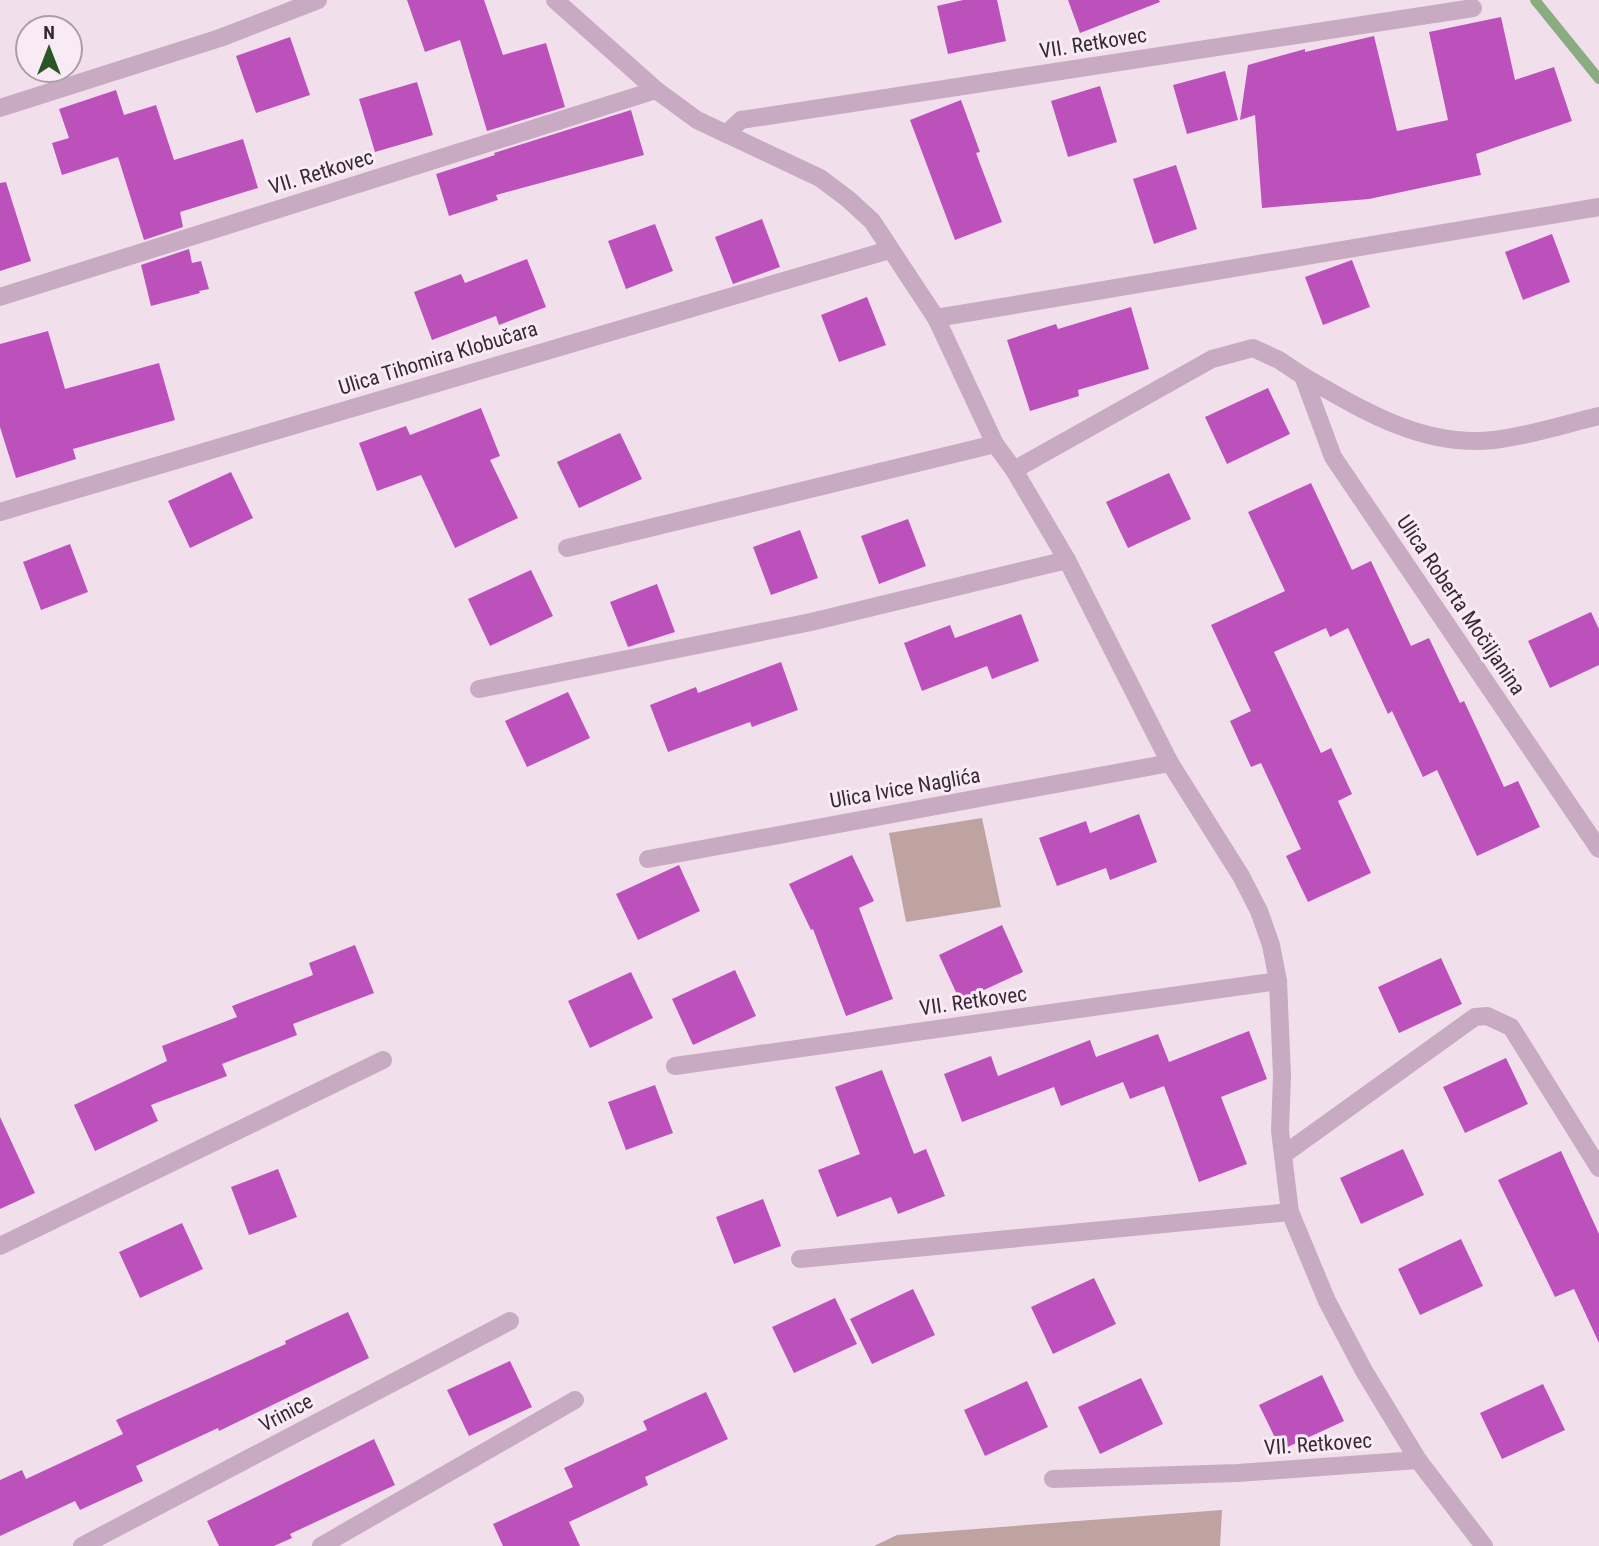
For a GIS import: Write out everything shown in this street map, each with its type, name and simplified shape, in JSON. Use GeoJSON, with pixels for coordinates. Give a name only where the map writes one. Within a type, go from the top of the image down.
{"type":"FeatureCollection","features":[{"type":"Feature","properties":{"kind":"street"},"geometry":{"type":"LineString","coordinates":[[0,108],[220,38],[318,0]]}},
{"type":"Feature","properties":{"kind":"street","name":"VII. Retkovec"},"geometry":{"type":"LineString","coordinates":[[555,0],[656,90],[697,120],[820,178],[848,199],[872,221],[936,318],[995,444],[1014,470],[1067,560],[1170,763],[1241,876],[1259,911],[1271,945],[1278,981],[1282,1076],[1280,1131],[1290,1212],[1327,1301],[1364,1371],[1418,1460],[1484,1546]]}},
{"type":"Feature","properties":{"kind":"street","name":"VII. Retkovec"},"geometry":{"type":"LineString","coordinates":[[726,134],[741,120],[1472,8]]}},
{"type":"Feature","properties":{"kind":"street","name":"VII. Retkovec"},"geometry":{"type":"LineString","coordinates":[[0,297],[656,90]]}},
{"type":"Feature","properties":{"kind":"street"},"geometry":{"type":"LineString","coordinates":[[936,318],[1599,207]]}},
{"type":"Feature","properties":{"kind":"street","name":"Ulica Tihomira Klobučara"},"geometry":{"type":"LineString","coordinates":[[0,512],[889,250]]}},
{"type":"Feature","properties":{"kind":"street"},"geometry":{"type":"LineString","coordinates":[[1014,470],[1212,359],[1253,348],[1391,424],[1447,440],[1493,440],[1599,416]]}},
{"type":"Feature","properties":{"kind":"street","name":"Ulica Roberta Močiljanina"},"geometry":{"type":"LineString","coordinates":[[1303,376],[1333,457],[1599,849]]}},
{"type":"Feature","properties":{"kind":"street"},"geometry":{"type":"LineString","coordinates":[[567,548],[995,444]]}},
{"type":"Feature","properties":{"kind":"street"},"geometry":{"type":"LineString","coordinates":[[480,688],[811,622],[1067,560]]}},
{"type":"Feature","properties":{"kind":"street","name":"Ulica Ivice Naglića"},"geometry":{"type":"LineString","coordinates":[[648,859],[1170,763]]}},
{"type":"Feature","properties":{"kind":"street","name":"VII. Retkovec"},"geometry":{"type":"LineString","coordinates":[[675,1066],[1278,981]]}},
{"type":"Feature","properties":{"kind":"street"},"geometry":{"type":"LineString","coordinates":[[1283,1155],[1475,1017],[1487,1016],[1511,1027],[1599,1168]]}},
{"type":"Feature","properties":{"kind":"street"},"geometry":{"type":"LineString","coordinates":[[0,1246],[383,1060]]}},
{"type":"Feature","properties":{"kind":"street"},"geometry":{"type":"LineString","coordinates":[[800,1259],[1290,1212]]}},
{"type":"Feature","properties":{"kind":"street","name":"Vrinice"},"geometry":{"type":"LineString","coordinates":[[82,1546],[510,1321]]}},
{"type":"Feature","properties":{"kind":"street"},"geometry":{"type":"LineString","coordinates":[[321,1546],[575,1401]]}},
{"type":"Feature","properties":{"kind":"street","name":"VII. Retkovec"},"geometry":{"type":"LineString","coordinates":[[1053,1479],[1238,1472],[1418,1460]]}},
{"type":"Feature","properties":{"kind":"shaded area"},"geometry":{"type":"Polygon","coordinates":[[[982,818],[1001,907],[906,922],[889,833],[982,818]]]}},
{"type":"Feature","properties":{"kind":"shaded area"},"geometry":{"type":"Polygon","coordinates":[[[1222,1510],[1220,1546],[874,1546],[897,1535],[1222,1510]]]}},
{"type":"Feature","properties":{"kind":"building"},"geometry":{"type":"Polygon","coordinates":[[[407,0],[484,0],[503,55],[546,43],[565,107],[487,131],[460,40],[425,52],[407,0]]]}},
{"type":"Feature","properties":{"kind":"building"},"geometry":{"type":"Polygon","coordinates":[[[963,0],[997,0],[1006,41],[948,54],[937,6],[963,0]]]}},
{"type":"Feature","properties":{"kind":"building"},"geometry":{"type":"Polygon","coordinates":[[[1068,0],[1159,0],[1160,2],[1080,33],[1068,0]]]}},
{"type":"Feature","properties":{"kind":"building"},"geometry":{"type":"Polygon","coordinates":[[[1501,17],[1515,80],[1554,67],[1572,121],[1476,154],[1481,175],[1369,199],[1262,208],[1255,115],[1240,120],[1248,65],[1305,49],[1305,52],[1374,36],[1397,131],[1448,120],[1429,32],[1501,17]]]}},
{"type":"Feature","properties":{"kind":"building"},"geometry":{"type":"Polygon","coordinates":[[[290,37],[310,95],[256,113],[236,56],[290,37]]]}},
{"type":"Feature","properties":{"kind":"building"},"geometry":{"type":"Polygon","coordinates":[[[1225,71],[1238,120],[1187,134],[1173,85],[1225,71]]]}},
{"type":"Feature","properties":{"kind":"building"},"geometry":{"type":"Polygon","coordinates":[[[417,82],[433,135],[375,152],[359,99],[417,82]]]}},
{"type":"Feature","properties":{"kind":"building"},"geometry":{"type":"Polygon","coordinates":[[[1100,86],[1117,142],[1068,157],[1051,101],[1100,86]]]}},
{"type":"Feature","properties":{"kind":"building"},"geometry":{"type":"Polygon","coordinates":[[[116,90],[124,115],[156,105],[174,160],[243,139],[258,188],[180,212],[183,227],[144,240],[118,157],[62,175],[52,143],[69,138],[59,109],[116,90]]]}},
{"type":"Feature","properties":{"kind":"building"},"geometry":{"type":"Polygon","coordinates":[[[961,100],[980,152],[976,153],[1002,222],[955,240],[910,120],[961,100]]]}},
{"type":"Feature","properties":{"kind":"building"},"geometry":{"type":"Polygon","coordinates":[[[631,110],[644,155],[496,195],[498,200],[449,216],[436,174],[631,110]]]}},
{"type":"Feature","properties":{"kind":"building"},"geometry":{"type":"Polygon","coordinates":[[[1176,165],[1197,229],[1154,244],[1133,179],[1176,165]]]}},
{"type":"Feature","properties":{"kind":"building"},"geometry":{"type":"Polygon","coordinates":[[[6,182],[31,261],[0,271],[0,183],[6,182]]]}},
{"type":"Feature","properties":{"kind":"building"},"geometry":{"type":"Polygon","coordinates":[[[762,219],[780,267],[733,284],[715,237],[762,219]]]}},
{"type":"Feature","properties":{"kind":"building"},"geometry":{"type":"Polygon","coordinates":[[[655,224],[673,271],[626,289],[608,241],[655,224]]]}},
{"type":"Feature","properties":{"kind":"building"},"geometry":{"type":"Polygon","coordinates":[[[1552,234],[1570,282],[1523,300],[1505,252],[1552,234]]]}},
{"type":"Feature","properties":{"kind":"building"},"geometry":{"type":"Polygon","coordinates":[[[189,249],[192,263],[201,261],[209,289],[151,306],[141,265],[189,249]]]}},
{"type":"Feature","properties":{"kind":"building"},"geometry":{"type":"Polygon","coordinates":[[[527,259],[546,307],[499,325],[496,316],[432,340],[414,292],[461,274],[465,283],[527,259]]]}},
{"type":"Feature","properties":{"kind":"building"},"geometry":{"type":"Polygon","coordinates":[[[1352,260],[1370,307],[1323,325],[1305,277],[1352,260]]]}},
{"type":"Feature","properties":{"kind":"building"},"geometry":{"type":"Polygon","coordinates":[[[867,297],[886,345],[839,362],[821,315],[867,297]]]}},
{"type":"Feature","properties":{"kind":"building"},"geometry":{"type":"Polygon","coordinates":[[[1131,307],[1149,369],[1078,390],[1079,396],[1030,411],[1007,340],[1056,324],[1058,329],[1131,307]]]}},
{"type":"Feature","properties":{"kind":"building"},"geometry":{"type":"Polygon","coordinates":[[[48,331],[65,389],[159,363],[175,420],[73,449],[76,459],[16,478],[0,427],[0,344],[48,331]]]}},
{"type":"Feature","properties":{"kind":"building"},"geometry":{"type":"Polygon","coordinates":[[[1268,388],[1290,434],[1227,464],[1205,417],[1268,388]]]}},
{"type":"Feature","properties":{"kind":"building"},"geometry":{"type":"Polygon","coordinates":[[[481,408],[500,456],[490,460],[518,518],[455,548],[421,475],[377,491],[359,443],[406,426],[410,435],[481,408]]]}},
{"type":"Feature","properties":{"kind":"building"},"geometry":{"type":"Polygon","coordinates":[[[620,433],[642,479],[579,508],[557,462],[620,433]]]}},
{"type":"Feature","properties":{"kind":"building"},"geometry":{"type":"Polygon","coordinates":[[[231,472],[253,518],[190,548],[168,501],[231,472]]]}},
{"type":"Feature","properties":{"kind":"building"},"geometry":{"type":"Polygon","coordinates":[[[1169,473],[1191,519],[1128,548],[1106,502],[1169,473]]]}},
{"type":"Feature","properties":{"kind":"building"},"geometry":{"type":"Polygon","coordinates":[[[1311,483],[1352,570],[1371,561],[1411,646],[1429,638],[1460,703],[1464,701],[1504,787],[1518,781],[1540,827],[1477,856],[1437,770],[1423,777],[1392,711],[1388,714],[1348,628],[1330,637],[1326,628],[1274,652],[1321,753],[1331,748],[1352,794],[1338,801],[1371,873],[1308,902],[1286,856],[1301,849],[1261,763],[1251,767],[1230,721],[1251,711],[1211,625],[1285,591],[1248,512],[1311,483]]]}},
{"type":"Feature","properties":{"kind":"building"},"geometry":{"type":"Polygon","coordinates":[[[908,519],[926,566],[879,584],[861,536],[908,519]]]}},
{"type":"Feature","properties":{"kind":"building"},"geometry":{"type":"Polygon","coordinates":[[[800,530],[818,578],[771,595],[753,547],[800,530]]]}},
{"type":"Feature","properties":{"kind":"building"},"geometry":{"type":"Polygon","coordinates":[[[70,544],[88,592],[41,610],[23,562],[70,544]]]}},
{"type":"Feature","properties":{"kind":"building"},"geometry":{"type":"Polygon","coordinates":[[[531,570],[553,616],[490,646],[468,599],[531,570]]]}},
{"type":"Feature","properties":{"kind":"building"},"geometry":{"type":"Polygon","coordinates":[[[657,584],[675,632],[628,647],[610,602],[657,584]]]}},
{"type":"Feature","properties":{"kind":"building"},"geometry":{"type":"Polygon","coordinates":[[[1591,612],[1599,629],[1599,665],[1550,688],[1528,641],[1591,612]]]}},
{"type":"Feature","properties":{"kind":"building"},"geometry":{"type":"Polygon","coordinates":[[[1021,614],[1039,661],[992,679],[987,666],[922,691],[904,643],[950,625],[955,638],[1021,614]]]}},
{"type":"Feature","properties":{"kind":"building"},"geometry":{"type":"Polygon","coordinates":[[[781,662],[798,710],[752,727],[750,722],[668,752],[650,705],[696,687],[698,693],[781,662]]]}},
{"type":"Feature","properties":{"kind":"building"},"geometry":{"type":"Polygon","coordinates":[[[568,692],[590,738],[527,767],[505,721],[568,692]]]}},
{"type":"Feature","properties":{"kind":"building"},"geometry":{"type":"Polygon","coordinates":[[[1139,814],[1157,862],[1110,880],[1106,868],[1057,886],[1039,838],[1086,821],[1090,833],[1139,814]]]}},
{"type":"Feature","properties":{"kind":"building"},"geometry":{"type":"Polygon","coordinates":[[[852,855],[874,901],[859,908],[893,999],[846,1016],[813,929],[811,930],[789,884],[852,855]]]}},
{"type":"Feature","properties":{"kind":"building"},"geometry":{"type":"Polygon","coordinates":[[[679,865],[700,911],[638,940],[616,894],[679,865]]]}},
{"type":"Feature","properties":{"kind":"building"},"geometry":{"type":"Polygon","coordinates":[[[1002,925],[1023,972],[960,1001],[939,955],[1002,925]]]}},
{"type":"Feature","properties":{"kind":"building"},"geometry":{"type":"Polygon","coordinates":[[[355,945],[374,993],[293,1024],[297,1035],[222,1064],[227,1076],[151,1105],[158,1121],[95,1151],[74,1105],[167,1061],[162,1046],[237,1017],[232,1006],[313,975],[309,963],[355,945]]]}},
{"type":"Feature","properties":{"kind":"building"},"geometry":{"type":"Polygon","coordinates":[[[1441,958],[1462,1004],[1399,1033],[1378,987],[1441,958]]]}},
{"type":"Feature","properties":{"kind":"building"},"geometry":{"type":"Polygon","coordinates":[[[735,970],[756,1016],[693,1045],[672,999],[735,970]]]}},
{"type":"Feature","properties":{"kind":"building"},"geometry":{"type":"Polygon","coordinates":[[[631,972],[653,1018],[590,1048],[568,1001],[631,972]]]}},
{"type":"Feature","properties":{"kind":"building"},"geometry":{"type":"Polygon","coordinates":[[[1249,1031],[1267,1079],[1221,1097],[1247,1164],[1199,1182],[1164,1086],[1130,1099],[1123,1082],[1061,1106],[1054,1087],[962,1122],[944,1074],[991,1056],[998,1076],[1090,1040],[1096,1057],[1158,1034],[1169,1062],[1249,1031]]]}},
{"type":"Feature","properties":{"kind":"building"},"geometry":{"type":"Polygon","coordinates":[[[1506,1058],[1528,1104],[1465,1133],[1443,1087],[1506,1058]]]}},
{"type":"Feature","properties":{"kind":"building"},"geometry":{"type":"Polygon","coordinates":[[[882,1070],[914,1154],[926,1149],[945,1196],[898,1214],[891,1197],[837,1217],[818,1170],[860,1154],[835,1087],[882,1070]]]}},
{"type":"Feature","properties":{"kind":"building"},"geometry":{"type":"Polygon","coordinates":[[[655,1085],[673,1133],[626,1150],[608,1102],[655,1085]]]}},
{"type":"Feature","properties":{"kind":"building"},"geometry":{"type":"Polygon","coordinates":[[[0,1117],[35,1193],[0,1209],[0,1117]]]}},
{"type":"Feature","properties":{"kind":"building"},"geometry":{"type":"Polygon","coordinates":[[[1403,1149],[1424,1195],[1361,1224],[1340,1178],[1403,1149]]]}},
{"type":"Feature","properties":{"kind":"building"},"geometry":{"type":"Polygon","coordinates":[[[1561,1151],[1599,1234],[1599,1343],[1574,1289],[1555,1297],[1498,1180],[1561,1151]]]}},
{"type":"Feature","properties":{"kind":"building"},"geometry":{"type":"Polygon","coordinates":[[[278,1169],[297,1217],[249,1235],[231,1187],[278,1169]]]}},
{"type":"Feature","properties":{"kind":"building"},"geometry":{"type":"Polygon","coordinates":[[[763,1199],[781,1246],[734,1264],[716,1217],[763,1199]]]}},
{"type":"Feature","properties":{"kind":"building"},"geometry":{"type":"Polygon","coordinates":[[[182,1223],[203,1269],[140,1298],[119,1252],[182,1223]]]}},
{"type":"Feature","properties":{"kind":"building"},"geometry":{"type":"Polygon","coordinates":[[[1461,1239],[1483,1286],[1420,1315],[1398,1269],[1461,1239]]]}},
{"type":"Feature","properties":{"kind":"building"},"geometry":{"type":"Polygon","coordinates":[[[1094,1278],[1116,1324],[1053,1354],[1031,1307],[1094,1278]]]}},
{"type":"Feature","properties":{"kind":"building"},"geometry":{"type":"Polygon","coordinates":[[[913,1289],[935,1335],[872,1364],[850,1319],[913,1289]]]}},
{"type":"Feature","properties":{"kind":"building"},"geometry":{"type":"Polygon","coordinates":[[[835,1298],[857,1344],[794,1373],[772,1327],[835,1298]]]}},
{"type":"Feature","properties":{"kind":"building"},"geometry":{"type":"Polygon","coordinates":[[[348,1312],[369,1358],[219,1431],[218,1428],[136,1466],[143,1481],[80,1510],[75,1501],[0,1536],[0,1480],[22,1470],[26,1479],[123,1434],[116,1420],[286,1344],[285,1341],[348,1312]]]}},
{"type":"Feature","properties":{"kind":"building"},"geometry":{"type":"Polygon","coordinates":[[[510,1361],[532,1407],[469,1436],[447,1390],[510,1361]]]}},
{"type":"Feature","properties":{"kind":"building"},"geometry":{"type":"Polygon","coordinates":[[[1322,1375],[1344,1421],[1281,1450],[1259,1405],[1322,1375]]]}},
{"type":"Feature","properties":{"kind":"building"},"geometry":{"type":"Polygon","coordinates":[[[1141,1378],[1163,1424],[1100,1454],[1078,1407],[1141,1378]]]}},
{"type":"Feature","properties":{"kind":"building"},"geometry":{"type":"Polygon","coordinates":[[[1027,1381],[1048,1427],[985,1456],[964,1410],[1027,1381]]]}},
{"type":"Feature","properties":{"kind":"building"},"geometry":{"type":"Polygon","coordinates":[[[1543,1384],[1565,1430],[1502,1459],[1480,1413],[1543,1384]]]}},
{"type":"Feature","properties":{"kind":"building"},"geometry":{"type":"Polygon","coordinates":[[[706,1392],[728,1439],[645,1477],[648,1485],[569,1522],[580,1546],[503,1546],[493,1524],[573,1487],[564,1468],[647,1430],[643,1421],[706,1392]]]}},
{"type":"Feature","properties":{"kind":"building"},"geometry":{"type":"Polygon","coordinates":[[[374,1439],[395,1485],[290,1534],[292,1538],[274,1546],[219,1546],[207,1521],[374,1439]]]}},
{"type":"Feature","properties":{"kind":"waterway"},"geometry":{"type":"LineString","coordinates":[[1535,0],[1599,79]]}}]}
